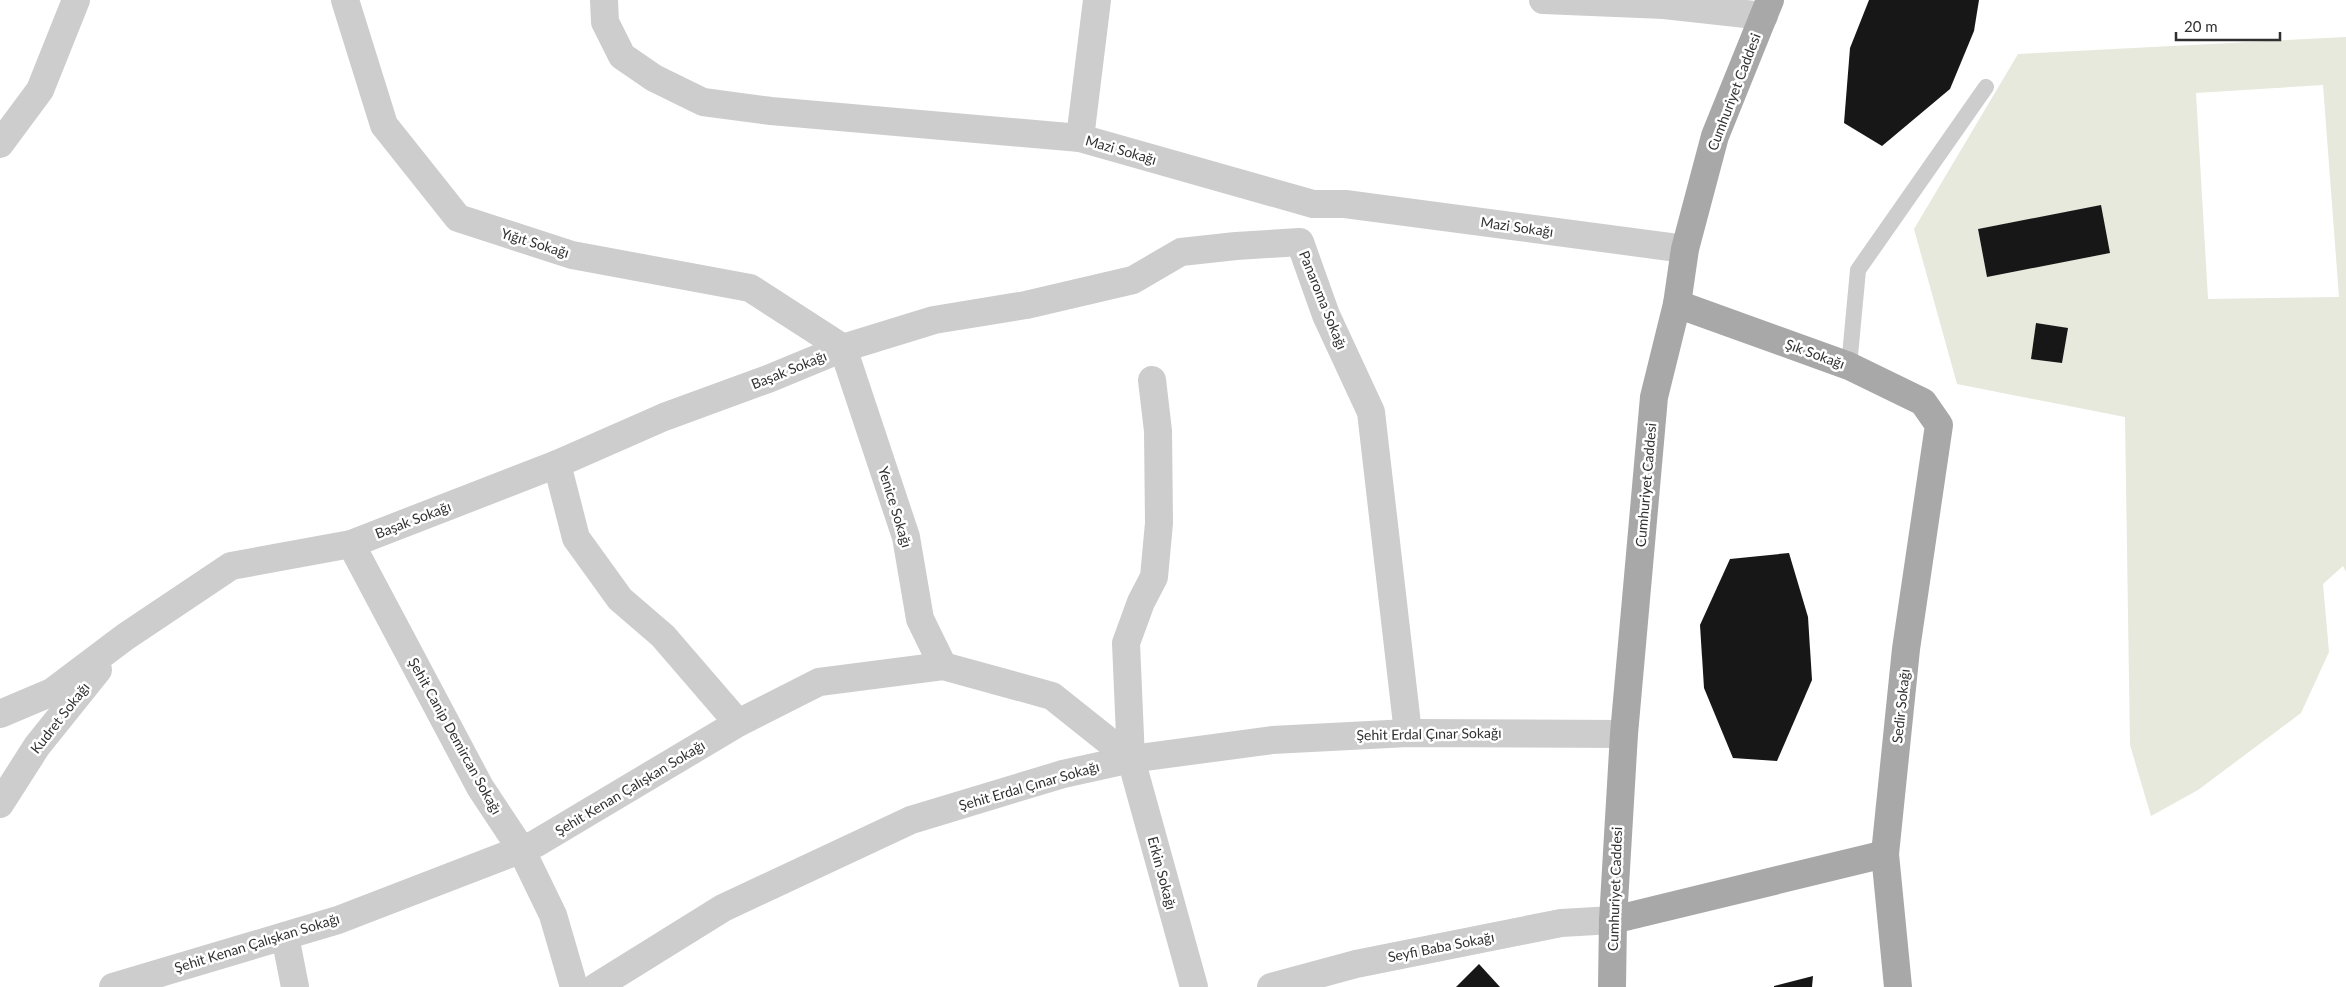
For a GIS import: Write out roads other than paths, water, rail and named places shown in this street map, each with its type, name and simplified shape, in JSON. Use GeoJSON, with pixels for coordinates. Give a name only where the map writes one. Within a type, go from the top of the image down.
{"type":"FeatureCollection","features":[{"type":"Feature","properties":{"kind":"main road","name":"Cumhuriyet Caddesi"},"geometry":{"type":"LineString","coordinates":[[1612,987],[1613,920],[1624,734],[1654,397],[1676,304],[1685,249],[1715,136],[1767,8]]}},
{"type":"Feature","properties":{"kind":"main road","name":"Şık Sokağı"},"geometry":{"type":"LineString","coordinates":[[1676,304],[1849,366],[1923,402],[1939,425]]}},
{"type":"Feature","properties":{"kind":"main road","name":"Sedir Sokağı"},"geometry":{"type":"LineString","coordinates":[[1898,987],[1885,854],[1906,649],[1939,425]]}},
{"type":"Feature","properties":{"kind":"main road"},"geometry":{"type":"LineString","coordinates":[[1613,920],[1885,854]]}},
{"type":"Feature","properties":{"kind":"street"},"geometry":{"type":"LineString","coordinates":[[0,144],[40,90],[76,0]]}},
{"type":"Feature","properties":{"kind":"street","name":"Yığıt Sokağı"},"geometry":{"type":"LineString","coordinates":[[344,0],[384,125],[458,218],[572,255],[750,288],[844,348]]}},
{"type":"Feature","properties":{"kind":"street","name":"Mazi Sokağı"},"geometry":{"type":"LineString","coordinates":[[604,0],[605,22],[622,56],[654,78],[703,102],[771,111],[1080,138],[1313,204],[1345,204],[1685,249]]}},
{"type":"Feature","properties":{"kind":"street"},"geometry":{"type":"LineString","coordinates":[[1080,138],[1097,0]]}},
{"type":"Feature","properties":{"kind":"street"},"geometry":{"type":"LineString","coordinates":[[1543,0],[1767,8]]}},
{"type":"Feature","properties":{"kind":"street"},"geometry":{"type":"LineString","coordinates":[[1300,242],[1313,204]]}},
{"type":"Feature","properties":{"kind":"street","name":"Panaroma Sokağı"},"geometry":{"type":"LineString","coordinates":[[844,348],[934,320],[1026,305],[1132,280],[1182,252],[1300,242],[1326,315],[1371,412],[1408,733]]}},
{"type":"Feature","properties":{"kind":"street","name":"Başak Sokağı"},"geometry":{"type":"LineString","coordinates":[[0,714],[52,692],[125,637],[231,566],[351,544],[557,464],[664,417],[768,380],[844,348]]}},
{"type":"Feature","properties":{"kind":"street","name":"Yenice Sokağı"},"geometry":{"type":"LineString","coordinates":[[844,348],[906,536],[920,619],[944,666]]}},
{"type":"Feature","properties":{"kind":"street","name":"Erkin Sokağı"},"geometry":{"type":"LineString","coordinates":[[1152,380],[1158,431],[1159,522],[1154,577],[1141,602],[1126,643],[1131,759],[1194,987]]}},
{"type":"Feature","properties":{"kind":"street"},"geometry":{"type":"LineString","coordinates":[[557,464],[576,538],[620,599],[663,636],[738,722]]}},
{"type":"Feature","properties":{"kind":"street","name":"Şehit Canip Demircan Sokağı"},"geometry":{"type":"LineString","coordinates":[[351,544],[480,787],[521,850],[553,915],[574,987]]}},
{"type":"Feature","properties":{"kind":"street","name":"Kudret Sokağı"},"geometry":{"type":"LineString","coordinates":[[0,804],[37,746],[125,637]]}},
{"type":"Feature","properties":{"kind":"street","name":"Şehit Kenan Çalışkan Sokağı"},"geometry":{"type":"LineString","coordinates":[[113,987],[338,920],[535,844],[738,722],[819,682],[944,666],[1052,696],[1131,759]]}},
{"type":"Feature","properties":{"kind":"street","name":"Şehit Erdal Çınar Sokağı"},"geometry":{"type":"LineString","coordinates":[[596,987],[723,908],[911,820],[1063,774],[1131,759],[1272,740],[1408,733],[1624,734]]}},
{"type":"Feature","properties":{"kind":"street","name":"Seyfi Baba Sokağı"},"geometry":{"type":"LineString","coordinates":[[1271,987],[1356,964],[1551,925],[1613,920]]}},
{"type":"Feature","properties":{"kind":"street"},"geometry":{"type":"LineString","coordinates":[[285,936],[295,987]]}},
{"type":"Feature","properties":{"kind":"lane"},"geometry":{"type":"LineString","coordinates":[[1849,366],[1858,270],[1986,87]]}}]}
